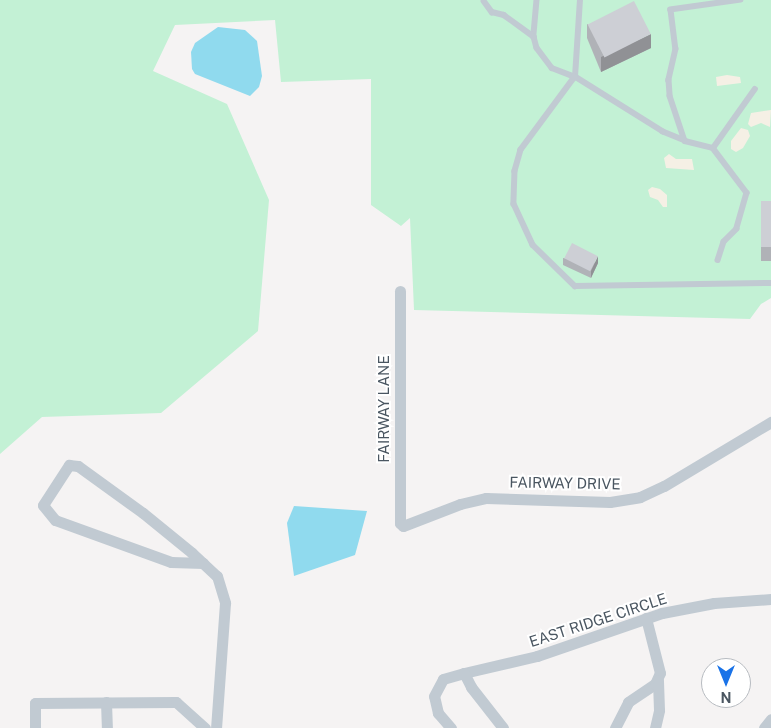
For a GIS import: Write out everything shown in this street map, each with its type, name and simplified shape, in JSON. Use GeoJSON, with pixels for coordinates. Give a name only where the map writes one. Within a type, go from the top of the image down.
{"type":"FeatureCollection","features":[{"type":"Feature","properties":{"kind":"street","name":"FAIRWAY LANE"},"geometry":{"type":"LineString","coordinates":[[400,291],[400,513],[402,526]]}},
{"type":"Feature","properties":{"kind":"street","name":"FAIRWAY DRIVE"},"geometry":{"type":"LineString","coordinates":[[402,526],[460,504],[486,498],[610,502],[640,497],[664,486],[771,422]]}},
{"type":"Feature","properties":{"kind":"street"},"geometry":{"type":"LineString","coordinates":[[203,563],[171,562],[64,523],[47,513],[43,505],[69,465],[73,464],[143,513],[203,563],[217,576],[225,603],[216,728]]}},
{"type":"Feature","properties":{"kind":"street","name":"EAST RIDGE CIRCLE"},"geometry":{"type":"LineString","coordinates":[[451,728],[438,713],[434,696],[443,679],[536,656],[646,618],[714,603],[771,599]]}},
{"type":"Feature","properties":{"kind":"street"},"geometry":{"type":"LineString","coordinates":[[646,618],[659,666],[659,710],[655,728]]}},
{"type":"Feature","properties":{"kind":"street"},"geometry":{"type":"LineString","coordinates":[[464,673],[471,687],[503,728]]}},
{"type":"Feature","properties":{"kind":"street"},"geometry":{"type":"LineString","coordinates":[[615,728],[628,702],[658,680]]}},
{"type":"Feature","properties":{"kind":"street"},"geometry":{"type":"LineString","coordinates":[[106,702],[107,728]]}},
{"type":"Feature","properties":{"kind":"street"},"geometry":{"type":"LineString","coordinates":[[35,728],[34,703],[106,702],[176,702],[205,728]]}},
{"type":"Feature","properties":{"kind":"street"},"geometry":{"type":"LineString","coordinates":[[764,728],[771,719]]}},
{"type":"Feature","properties":{"kind":"lane"},"geometry":{"type":"LineString","coordinates":[[537,0],[534,37],[543,60],[552,68],[575,77],[663,132],[685,141],[712,148],[747,193],[737,229],[724,242],[718,260]]}},
{"type":"Feature","properties":{"kind":"lane"},"geometry":{"type":"LineString","coordinates":[[580,0],[577,14],[575,77],[521,150],[515,171],[514,204],[533,245],[576,286],[771,283]]}},
{"type":"Feature","properties":{"kind":"lane"},"geometry":{"type":"LineString","coordinates":[[685,141],[670,96],[669,80],[676,49],[671,10],[714,2],[741,0]]}},
{"type":"Feature","properties":{"kind":"lane"},"geometry":{"type":"LineString","coordinates":[[484,1],[492,12],[504,15],[534,37]]}},
{"type":"Feature","properties":{"kind":"lane"},"geometry":{"type":"LineString","coordinates":[[712,148],[755,89]]}},
{"type":"Feature","properties":{"kind":"green space"},"geometry":{"type":"Polygon","coordinates":[[[0,0],[771,0],[771,298],[761,304],[750,319],[414,310],[410,218],[401,226],[371,205],[371,79],[281,82],[275,20],[175,25],[153,71],[227,104],[269,200],[258,331],[161,413],[42,417],[0,454],[0,0]]]}},
{"type":"Feature","properties":{"kind":"sand"},"geometry":{"type":"Polygon","coordinates":[[[727,75],[740,77],[741,83],[717,86],[716,77],[727,75]]]}},
{"type":"Feature","properties":{"kind":"sand"},"geometry":{"type":"Polygon","coordinates":[[[771,110],[770,127],[761,123],[751,127],[748,124],[751,113],[771,110]]]}},
{"type":"Feature","properties":{"kind":"sand"},"geometry":{"type":"Polygon","coordinates":[[[741,128],[748,130],[750,136],[743,148],[736,152],[731,149],[731,141],[741,128]]]}},
{"type":"Feature","properties":{"kind":"sand"},"geometry":{"type":"Polygon","coordinates":[[[669,154],[676,159],[692,159],[694,170],[666,168],[664,158],[669,154]]]}},
{"type":"Feature","properties":{"kind":"sand"},"geometry":{"type":"Polygon","coordinates":[[[652,187],[660,189],[667,195],[667,207],[663,207],[658,200],[650,197],[648,190],[652,187]]]}},
{"type":"Feature","properties":{"kind":"water"},"geometry":{"type":"Polygon","coordinates":[[[218,27],[245,30],[257,41],[262,76],[259,87],[250,96],[195,74],[192,69],[191,52],[195,43],[218,27]]]}},
{"type":"Feature","properties":{"kind":"water"},"geometry":{"type":"Polygon","coordinates":[[[294,506],[367,511],[355,555],[294,576],[287,523],[294,506]]]}},
{"type":"Feature","properties":{"kind":"building"},"geometry":{"type":"Polygon","coordinates":[[[634,1],[651,34],[604,58],[588,25],[634,1]]]}},
{"type":"Feature","properties":{"kind":"building"},"geometry":{"type":"Polygon","coordinates":[[[761,201],[771,201],[771,247],[761,247],[761,201]]]}},
{"type":"Feature","properties":{"kind":"building"},"geometry":{"type":"Polygon","coordinates":[[[572,243],[598,256],[590,271],[564,258],[572,243]]]}}]}
